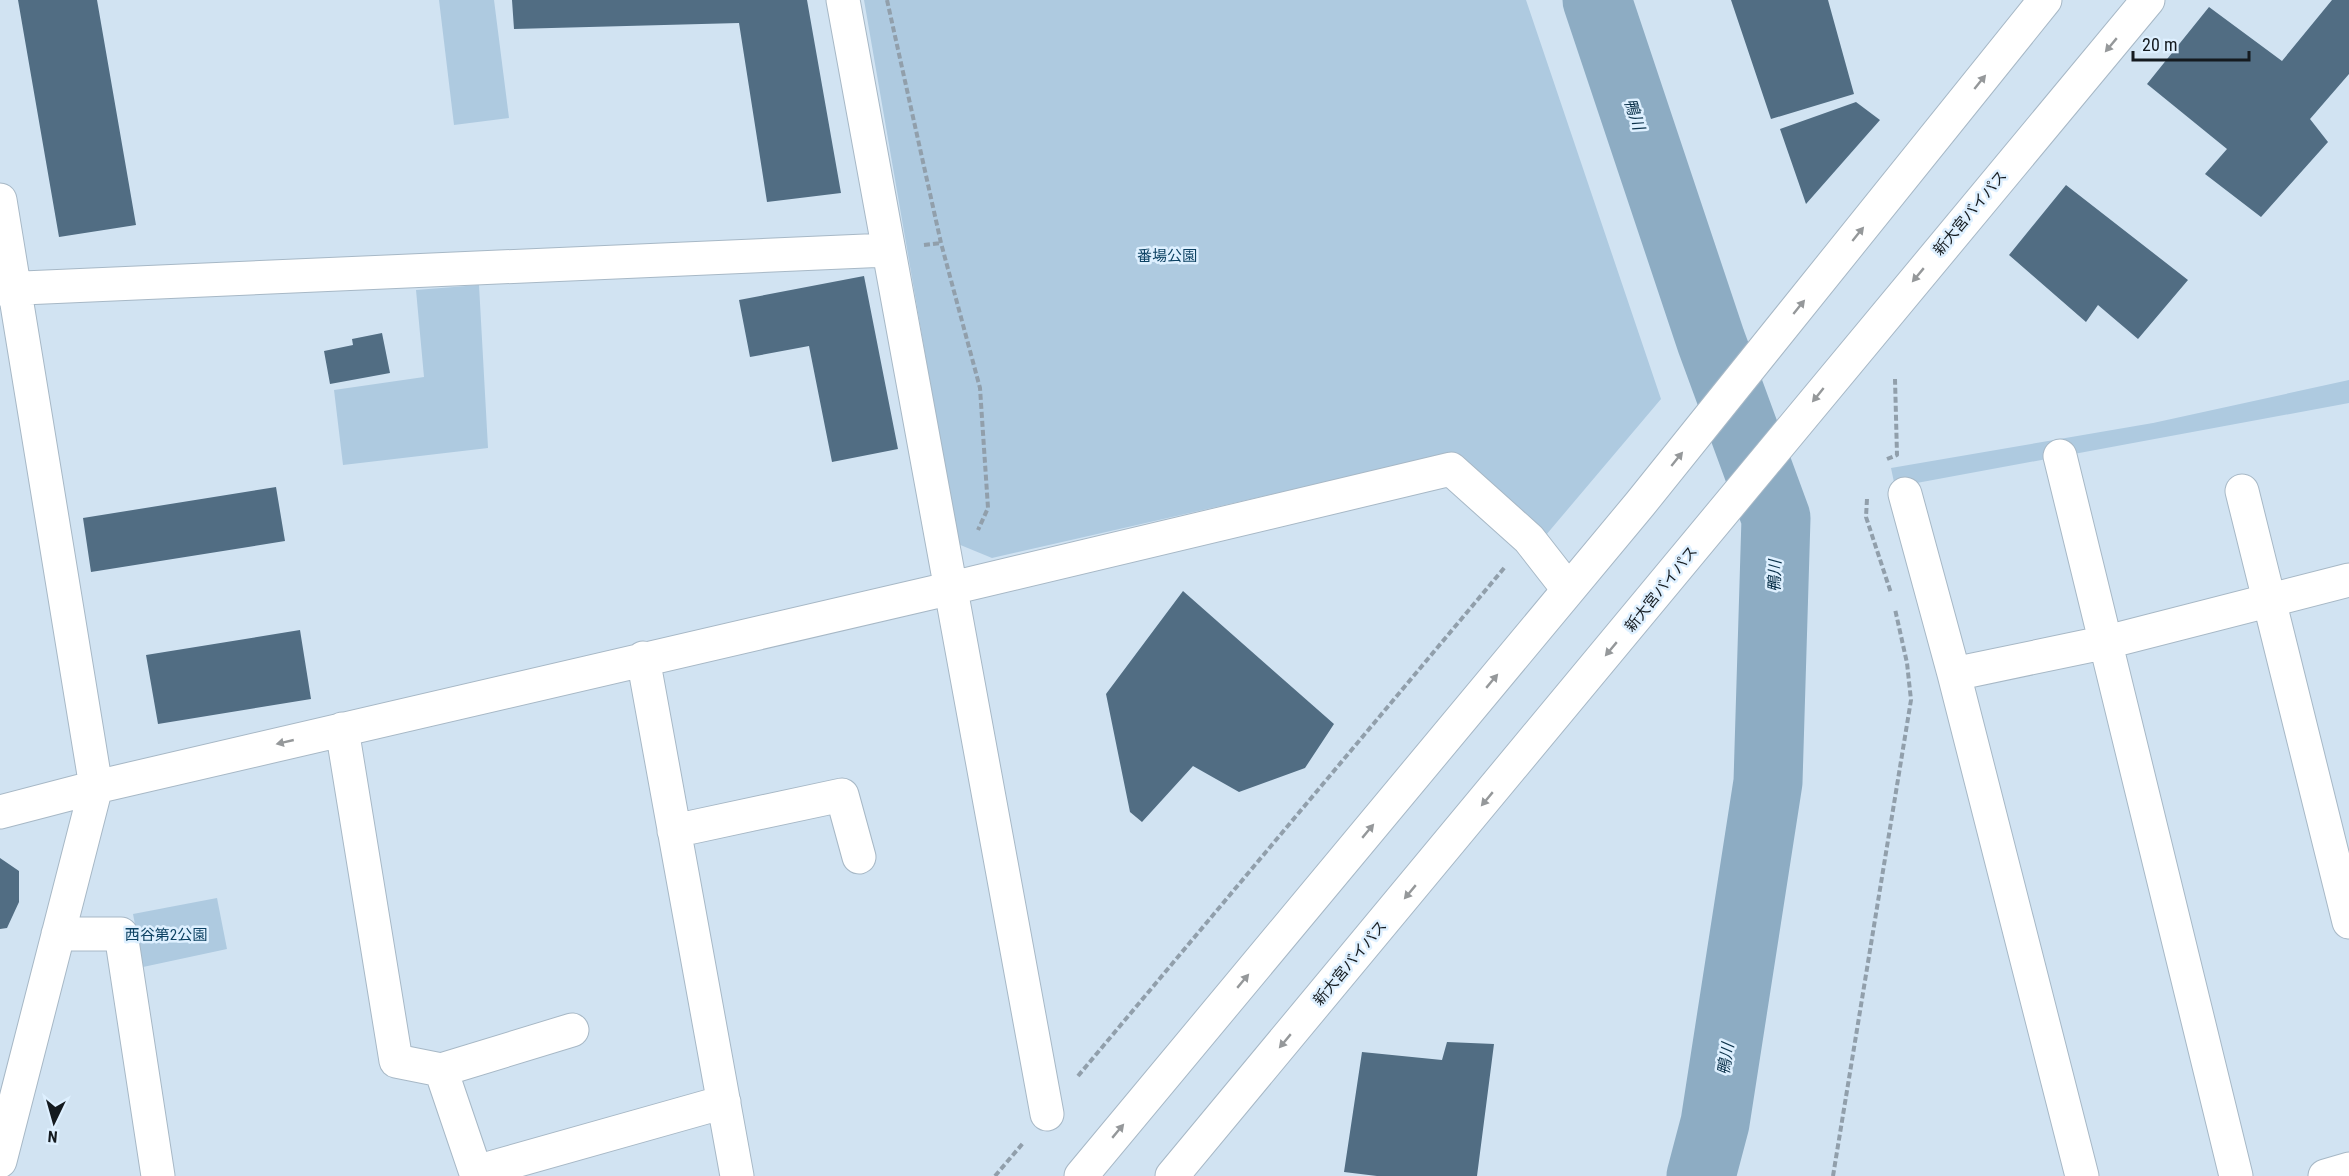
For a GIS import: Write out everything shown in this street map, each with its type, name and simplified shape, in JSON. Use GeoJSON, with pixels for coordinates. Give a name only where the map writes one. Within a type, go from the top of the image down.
{"type":"FeatureCollection","features":[{"type":"Feature","properties":{"kind":"main road"},"geometry":{"type":"LineString","coordinates":[[843,0],[1047,1114]]}},
{"type":"Feature","properties":{"kind":"main road"},"geometry":{"type":"LineString","coordinates":[[1081,1176],[1640,504],[2045,0]]}},
{"type":"Feature","properties":{"kind":"main road","name":"新大宮バイパス"},"geometry":{"type":"LineString","coordinates":[[1172,1176],[1662,587],[1855,350],[2148,0]]}},
{"type":"Feature","properties":{"kind":"main road"},"geometry":{"type":"LineString","coordinates":[[0,200],[8,288],[96,787],[0,1161]]}},
{"type":"Feature","properties":{"kind":"main road"},"geometry":{"type":"LineString","coordinates":[[8,288],[888,250]]}},
{"type":"Feature","properties":{"kind":"main road"},"geometry":{"type":"LineString","coordinates":[[2060,456],[2236,1176]]}},
{"type":"Feature","properties":{"kind":"main road"},"geometry":{"type":"LineString","coordinates":[[0,812],[96,787],[952,588],[1451,469],[1528,539],[1568,589]]}},
{"type":"Feature","properties":{"kind":"main road"},"geometry":{"type":"LineString","coordinates":[[2242,490],[2267,599],[2349,922]]}},
{"type":"Feature","properties":{"kind":"main road"},"geometry":{"type":"LineString","coordinates":[[1905,494],[1954,674],[2082,1176]]}},
{"type":"Feature","properties":{"kind":"main road"},"geometry":{"type":"LineString","coordinates":[[1954,674],[2107,642],[2267,599],[2349,580]]}},
{"type":"Feature","properties":{"kind":"main road"},"geometry":{"type":"LineString","coordinates":[[643,658],[737,1176]]}},
{"type":"Feature","properties":{"kind":"main road"},"geometry":{"type":"LineString","coordinates":[[342,729],[396,1061],[441,1070],[572,1030]]}},
{"type":"Feature","properties":{"kind":"main road"},"geometry":{"type":"LineString","coordinates":[[674,831],[842,795],[859,857]]}},
{"type":"Feature","properties":{"kind":"main road"},"geometry":{"type":"LineString","coordinates":[[58,934],[121,934],[158,1176]]}},
{"type":"Feature","properties":{"kind":"main road"},"geometry":{"type":"LineString","coordinates":[[441,1070],[477,1174],[724,1102]]}},
{"type":"Feature","properties":{"kind":"main road"},"geometry":{"type":"LineString","coordinates":[[2325,1176],[2349,1169]]}},
{"type":"Feature","properties":{"kind":"path"},"geometry":{"type":"LineString","coordinates":[[887,0],[941,243],[980,388],[988,508],[974,538]]}},
{"type":"Feature","properties":{"kind":"path"},"geometry":{"type":"LineString","coordinates":[[1884,460],[1897,454],[1895,379]]}},
{"type":"Feature","properties":{"kind":"path"},"geometry":{"type":"LineString","coordinates":[[1833,1176],[1911,700],[1907,663],[1894,600],[1866,517],[1868,495]]}},
{"type":"Feature","properties":{"kind":"path"},"geometry":{"type":"LineString","coordinates":[[995,1176],[1528,539]]}},
{"type":"Feature","properties":{"kind":"green space"},"geometry":{"type":"Polygon","coordinates":[[[439,0],[494,0],[509,118],[454,125],[439,0]]]}},
{"type":"Feature","properties":{"kind":"green space","name":"番場公園"},"geometry":{"type":"Polygon","coordinates":[[[864,0],[1526,0],[1661,399],[1546,535],[1449,454],[992,558],[958,544],[864,0]]]}},
{"type":"Feature","properties":{"kind":"green space"},"geometry":{"type":"Polygon","coordinates":[[[479,285],[488,448],[343,465],[334,390],[424,377],[416,290],[479,285]]]}},
{"type":"Feature","properties":{"kind":"green space"},"geometry":{"type":"Polygon","coordinates":[[[2349,380],[2349,403],[1895,487],[1891,468],[2153,423],[2349,380]]]}},
{"type":"Feature","properties":{"kind":"green space","name":"西谷第2公園"},"geometry":{"type":"Polygon","coordinates":[[[217,898],[227,949],[143,967],[133,914],[217,898]]]}},
{"type":"Feature","properties":{"kind":"building"},"geometry":{"type":"Polygon","coordinates":[[[18,0],[97,0],[136,225],[59,237],[18,0]]]}},
{"type":"Feature","properties":{"kind":"building"},"geometry":{"type":"Polygon","coordinates":[[[512,0],[807,0],[841,193],[767,202],[739,23],[514,29],[512,0]]]}},
{"type":"Feature","properties":{"kind":"building"},"geometry":{"type":"Polygon","coordinates":[[[1731,0],[1828,0],[1854,94],[1771,119],[1731,0]]]}},
{"type":"Feature","properties":{"kind":"building"},"geometry":{"type":"Polygon","coordinates":[[[2332,0],[2349,0],[2349,74],[2310,119],[2328,142],[2261,217],[2205,174],[2227,149],[2147,84],[2209,7],[2282,61],[2332,0]]]}},
{"type":"Feature","properties":{"kind":"building"},"geometry":{"type":"Polygon","coordinates":[[[1856,102],[1880,120],[1806,204],[1780,129],[1856,102]]]}},
{"type":"Feature","properties":{"kind":"building"},"geometry":{"type":"Polygon","coordinates":[[[2066,185],[2188,280],[2138,339],[2098,305],[2086,322],[2009,255],[2066,185]]]}},
{"type":"Feature","properties":{"kind":"building"},"geometry":{"type":"Polygon","coordinates":[[[864,276],[898,449],[832,462],[809,346],[750,357],[739,300],[864,276]]]}},
{"type":"Feature","properties":{"kind":"building"},"geometry":{"type":"Polygon","coordinates":[[[382,333],[390,373],[330,384],[324,351],[353,345],[352,339],[382,333]]]}},
{"type":"Feature","properties":{"kind":"building"},"geometry":{"type":"Polygon","coordinates":[[[276,487],[285,541],[91,572],[83,518],[276,487]]]}},
{"type":"Feature","properties":{"kind":"building"},"geometry":{"type":"Polygon","coordinates":[[[1183,591],[1334,724],[1305,768],[1239,792],[1193,766],[1142,822],[1130,812],[1106,694],[1183,591]]]}},
{"type":"Feature","properties":{"kind":"building"},"geometry":{"type":"Polygon","coordinates":[[[300,630],[311,699],[158,724],[146,655],[300,630]]]}},
{"type":"Feature","properties":{"kind":"building"},"geometry":{"type":"Polygon","coordinates":[[[0,858],[19,871],[19,902],[7,928],[0,929],[0,858]]]}},
{"type":"Feature","properties":{"kind":"building"},"geometry":{"type":"Polygon","coordinates":[[[1447,1042],[1494,1044],[1477,1176],[1377,1176],[1344,1172],[1362,1052],[1442,1060],[1447,1042]]]}},
{"type":"Feature","properties":{"kind":"waterway","name":"鴨川"},"geometry":{"type":"LineString","coordinates":[[1597,0],[1711,341],[1776,518],[1768,782],[1715,1123],[1701,1176]]}}]}
